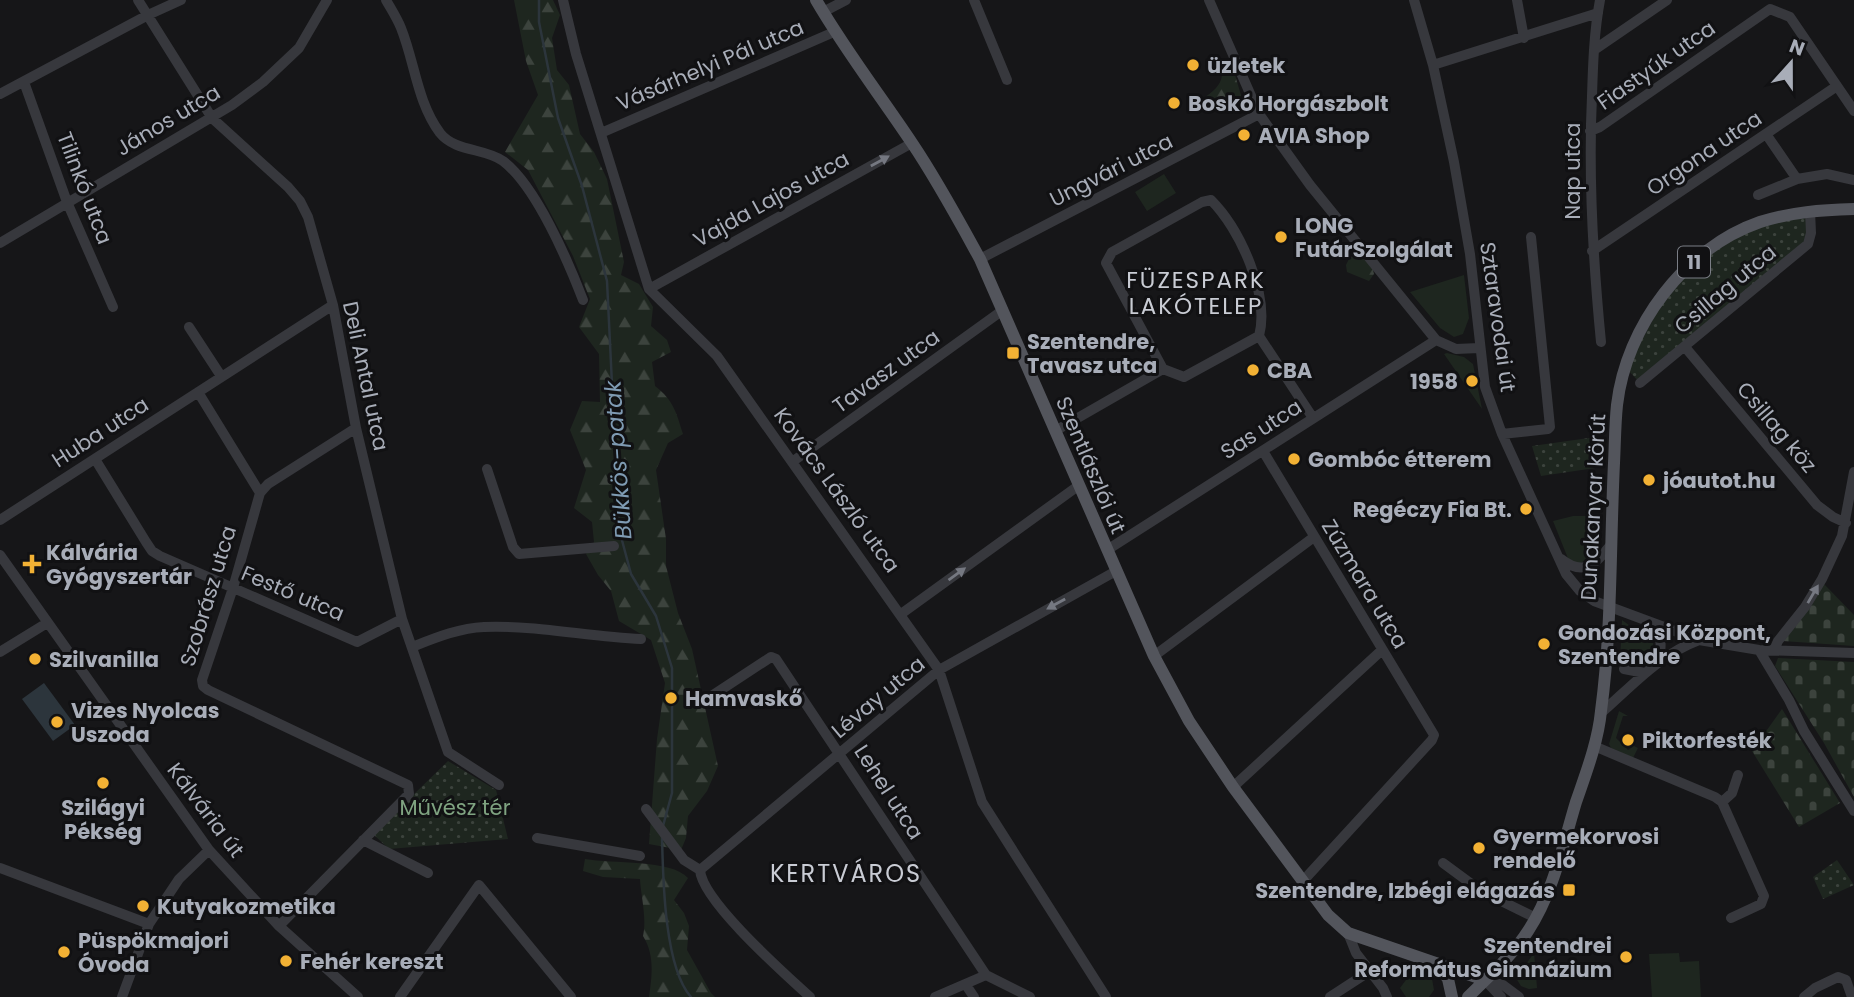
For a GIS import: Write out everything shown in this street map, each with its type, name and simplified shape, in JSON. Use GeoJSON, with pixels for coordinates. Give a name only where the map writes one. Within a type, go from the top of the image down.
{"type":"FeatureCollection","features":[{"type":"Feature","properties":{"kind":"main road","name":"Szentlászlói út"},"geometry":{"type":"LineString","coordinates":[[816,0],[834,32],[912,143],[948,200],[980,259],[1154,656],[1189,721],[1233,787],[1302,882],[1328,915],[1348,933],[1485,980]]}},
{"type":"Feature","properties":{"kind":"main road","name":"Dunakanyar körút"},"geometry":{"type":"LineString","coordinates":[[1468,997],[1518,946],[1536,918],[1560,854],[1594,746],[1601,713],[1617,403],[1626,368],[1652,309],[1677,277],[1715,246],[1758,223],[1810,211],[1854,209]]}},
{"type":"Feature","properties":{"kind":"main road"},"geometry":{"type":"LineString","coordinates":[[1436,962],[1448,979],[1452,997]]}},
{"type":"Feature","properties":{"kind":"street","name":"Deli Antal utca"},"geometry":{"type":"LineString","coordinates":[[138,0],[212,118],[288,187],[300,201],[308,217],[333,305],[356,428],[402,619],[448,752],[499,785]]}},
{"type":"Feature","properties":{"kind":"street"},"geometry":{"type":"LineString","coordinates":[[0,94],[181,0]]}},
{"type":"Feature","properties":{"kind":"street","name":"János utca"},"geometry":{"type":"LineString","coordinates":[[0,243],[212,118],[263,82],[299,48],[327,0]]}},
{"type":"Feature","properties":{"kind":"street"},"geometry":{"type":"LineString","coordinates":[[386,0],[401,28],[429,116],[446,140],[495,156],[513,172],[541,212],[583,300]]}},
{"type":"Feature","properties":{"kind":"street","name":"Kovács László utca"},"geometry":{"type":"LineString","coordinates":[[563,0],[576,54],[649,289],[717,356],[939,670],[982,802],[1106,997]]}},
{"type":"Feature","properties":{"kind":"street"},"geometry":{"type":"LineString","coordinates":[[823,12],[846,0]]}},
{"type":"Feature","properties":{"kind":"street"},"geometry":{"type":"LineString","coordinates":[[974,0],[1007,80]]}},
{"type":"Feature","properties":{"kind":"street"},"geometry":{"type":"LineString","coordinates":[[1209,0],[1259,114],[1310,185],[1436,340],[1456,349],[1479,348]]}},
{"type":"Feature","properties":{"kind":"street","name":"Sztaravodai út"},"geometry":{"type":"LineString","coordinates":[[1414,0],[1433,65],[1454,162],[1470,254],[1485,387],[1502,433],[1572,583],[1594,601],[1608,608],[1699,640],[1759,650],[1854,653]]}},
{"type":"Feature","properties":{"kind":"street"},"geometry":{"type":"LineString","coordinates":[[1517,0],[1524,38]]}},
{"type":"Feature","properties":{"kind":"street","name":"Nap utca"},"geometry":{"type":"LineString","coordinates":[[1600,0],[1594,50],[1589,176],[1592,251],[1601,342]]}},
{"type":"Feature","properties":{"kind":"street"},"geometry":{"type":"LineString","coordinates":[[1594,50],[1667,0]]}},
{"type":"Feature","properties":{"kind":"street","name":"Fiastyúk utca"},"geometry":{"type":"LineString","coordinates":[[1590,131],[1600,127],[1770,9],[1790,17],[1854,111]]}},
{"type":"Feature","properties":{"kind":"street"},"geometry":{"type":"LineString","coordinates":[[1433,65],[1598,13]]}},
{"type":"Feature","properties":{"kind":"street","name":"Vásárhelyi Pál utca"},"geometry":{"type":"LineString","coordinates":[[601,133],[834,32]]}},
{"type":"Feature","properties":{"kind":"street","name":"Tilinkó utca"},"geometry":{"type":"LineString","coordinates":[[24,82],[67,202],[113,307]]}},
{"type":"Feature","properties":{"kind":"street","name":"Orgona utca"},"geometry":{"type":"LineString","coordinates":[[1592,251],[1837,86]]}},
{"type":"Feature","properties":{"kind":"street","name":"Ungvári utca"},"geometry":{"type":"LineString","coordinates":[[980,259],[1259,114]]}},
{"type":"Feature","properties":{"kind":"street"},"geometry":{"type":"LineString","coordinates":[[1766,134],[1797,179]]}},
{"type":"Feature","properties":{"kind":"street","name":"Vajda Lajos utca"},"geometry":{"type":"LineString","coordinates":[[649,289],[912,143]]}},
{"type":"Feature","properties":{"kind":"street"},"geometry":{"type":"LineString","coordinates":[[1758,195],[1797,179],[1827,174],[1854,180]]}},
{"type":"Feature","properties":{"kind":"street"},"geometry":{"type":"LineString","coordinates":[[1211,200],[1220,209],[1250,264],[1259,290],[1262,324],[1259,336],[1184,377],[1163,369],[1113,278],[1106,263],[1107,257],[1202,202],[1211,200]]}},
{"type":"Feature","properties":{"kind":"street","name":"Csillag utca"},"geometry":{"type":"LineString","coordinates":[[1640,383],[1808,244],[1811,233],[1810,211]]}},
{"type":"Feature","properties":{"kind":"street"},"geometry":{"type":"LineString","coordinates":[[1502,433],[1548,429],[1550,426],[1531,237]]}},
{"type":"Feature","properties":{"kind":"street","name":"Huba utca"},"geometry":{"type":"LineString","coordinates":[[0,520],[333,305]]}},
{"type":"Feature","properties":{"kind":"street","name":"Tavasz utca"},"geometry":{"type":"LineString","coordinates":[[792,463],[1003,310]]}},
{"type":"Feature","properties":{"kind":"street"},"geometry":{"type":"LineString","coordinates":[[189,327],[221,376]]}},
{"type":"Feature","properties":{"kind":"street"},"geometry":{"type":"LineString","coordinates":[[1259,336],[1313,418]]}},
{"type":"Feature","properties":{"kind":"street","name":"Sas utca"},"geometry":{"type":"LineString","coordinates":[[1107,550],[1436,340]]}},
{"type":"Feature","properties":{"kind":"street","name":"Csillag köz"},"geometry":{"type":"LineString","coordinates":[[1685,347],[1817,505],[1846,523]]}},
{"type":"Feature","properties":{"kind":"street"},"geometry":{"type":"LineString","coordinates":[[1055,431],[1163,369]]}},
{"type":"Feature","properties":{"kind":"street"},"geometry":{"type":"LineString","coordinates":[[198,392],[260,493],[268,484],[356,428]]}},
{"type":"Feature","properties":{"kind":"street","name":"Zúzmara utca"},"geometry":{"type":"LineString","coordinates":[[1263,451],[1434,738],[1302,882]]}},
{"type":"Feature","properties":{"kind":"street","name":"Festő utca"},"geometry":{"type":"LineString","coordinates":[[95,459],[152,551],[357,642],[402,619]]}},
{"type":"Feature","properties":{"kind":"street"},"geometry":{"type":"LineString","coordinates":[[487,469],[513,547],[519,554],[614,546]]}},
{"type":"Feature","properties":{"kind":"street"},"geometry":{"type":"LineString","coordinates":[[1774,650],[1822,579],[1846,523],[1854,472]]}},
{"type":"Feature","properties":{"kind":"street"},"geometry":{"type":"LineString","coordinates":[[901,614],[1078,486]]}},
{"type":"Feature","properties":{"kind":"street","name":"Szobrász utca"},"geometry":{"type":"LineString","coordinates":[[260,493],[233,588],[202,680],[203,686],[408,785],[409,794],[363,840]]}},
{"type":"Feature","properties":{"kind":"street"},"geometry":{"type":"LineString","coordinates":[[1154,656],[1314,537]]}},
{"type":"Feature","properties":{"kind":"street"},"geometry":{"type":"LineString","coordinates":[[1559,558],[1573,567],[1581,568],[1595,563],[1610,546]]}},
{"type":"Feature","properties":{"kind":"street","name":"Kálvária út"},"geometry":{"type":"LineString","coordinates":[[0,555],[209,850],[279,926],[358,997]]}},
{"type":"Feature","properties":{"kind":"street","name":"Lévay utca"},"geometry":{"type":"LineString","coordinates":[[701,870],[939,670],[1116,571]]}},
{"type":"Feature","properties":{"kind":"street"},"geometry":{"type":"LineString","coordinates":[[0,652],[47,623]]}},
{"type":"Feature","properties":{"kind":"street"},"geometry":{"type":"LineString","coordinates":[[1654,624],[1661,637],[1658,662]]}},
{"type":"Feature","properties":{"kind":"street"},"geometry":{"type":"LineString","coordinates":[[412,647],[451,633],[483,627],[641,639]]}},
{"type":"Feature","properties":{"kind":"street"},"geometry":{"type":"LineString","coordinates":[[1601,713],[1658,662],[1678,648],[1699,640]]}},
{"type":"Feature","properties":{"kind":"street"},"geometry":{"type":"LineString","coordinates":[[1233,787],[1382,650]]}},
{"type":"Feature","properties":{"kind":"street"},"geometry":{"type":"LineString","coordinates":[[1759,650],[1804,731],[1854,811]]}},
{"type":"Feature","properties":{"kind":"street","name":"Lehel utca"},"geometry":{"type":"LineString","coordinates":[[706,699],[771,657],[776,659],[986,975]]}},
{"type":"Feature","properties":{"kind":"street"},"geometry":{"type":"LineString","coordinates":[[1624,669],[1645,673]]}},
{"type":"Feature","properties":{"kind":"street"},"geometry":{"type":"LineString","coordinates":[[1594,746],[1722,802],[1765,896],[1760,904],[1731,918]]}},
{"type":"Feature","properties":{"kind":"street"},"geometry":{"type":"LineString","coordinates":[[1722,802],[1732,793],[1738,775]]}},
{"type":"Feature","properties":{"kind":"street"},"geometry":{"type":"LineString","coordinates":[[646,809],[684,860],[701,870],[702,883],[745,935],[810,997]]}},
{"type":"Feature","properties":{"kind":"street"},"geometry":{"type":"LineString","coordinates":[[537,838],[640,856]]}},
{"type":"Feature","properties":{"kind":"street"},"geometry":{"type":"LineString","coordinates":[[279,926],[363,840],[428,873]]}},
{"type":"Feature","properties":{"kind":"street"},"geometry":{"type":"LineString","coordinates":[[122,997],[149,924],[179,879],[209,850]]}},
{"type":"Feature","properties":{"kind":"street"},"geometry":{"type":"LineString","coordinates":[[1443,863],[1481,891],[1536,918]]}},
{"type":"Feature","properties":{"kind":"street"},"geometry":{"type":"LineString","coordinates":[[0,868],[149,924]]}},
{"type":"Feature","properties":{"kind":"street"},"geometry":{"type":"LineString","coordinates":[[400,997],[479,885],[571,997]]}},
{"type":"Feature","properties":{"kind":"street","name":"Szentlászlói út"},"geometry":{"type":"LineString","coordinates":[[1348,933],[1356,953],[1387,997]]}},
{"type":"Feature","properties":{"kind":"street"},"geometry":{"type":"LineString","coordinates":[[1330,997],[1370,971]]}},
{"type":"Feature","properties":{"kind":"street"},"geometry":{"type":"LineString","coordinates":[[935,997],[986,975],[1030,997]]}},
{"type":"Feature","properties":{"kind":"street"},"geometry":{"type":"LineString","coordinates":[[1804,997],[1815,988],[1838,977],[1846,980],[1852,997]]}},
{"type":"Feature","properties":{"kind":"street"},"geometry":{"type":"LineString","coordinates":[[1485,980],[1501,997]]}},
{"type":"Feature","properties":{"kind":"street"},"geometry":{"type":"LineString","coordinates":[[1485,980],[1503,985],[1519,997]]}},
{"type":"Feature","properties":{"kind":"street"},"geometry":{"type":"LineString","coordinates":[[965,985],[974,997]]}},
{"type":"Feature","properties":{"kind":"green space"},"geometry":{"type":"Polygon","coordinates":[[[514,0],[553,0],[560,15],[552,38],[557,70],[569,85],[580,134],[594,152],[607,179],[624,262],[621,275],[639,284],[653,307],[651,326],[667,340],[671,352],[652,362],[655,386],[670,402],[683,434],[668,443],[656,470],[666,539],[666,566],[678,613],[692,649],[718,766],[707,791],[688,816],[686,838],[681,850],[649,844],[657,739],[665,683],[651,640],[619,621],[611,591],[586,554],[594,542],[592,522],[574,508],[586,470],[570,430],[582,401],[600,402],[599,354],[579,327],[590,299],[573,256],[528,170],[505,152],[538,95],[526,61],[514,0]]]}},
{"type":"Feature","properties":{"kind":"green space"},"geometry":{"type":"Polygon","coordinates":[[[1225,64],[1232,65],[1246,112],[1233,114],[1223,96],[1204,103],[1204,98],[1220,82],[1221,69],[1225,64]]]}},
{"type":"Feature","properties":{"kind":"green space"},"geometry":{"type":"Polygon","coordinates":[[[1164,174],[1176,193],[1147,211],[1135,192],[1164,174]]]}},
{"type":"Feature","properties":{"kind":"green space"},"geometry":{"type":"Polygon","coordinates":[[[1810,211],[1808,244],[1640,383],[1626,368],[1677,277],[1734,235],[1810,211]]]}},
{"type":"Feature","properties":{"kind":"green space"},"geometry":{"type":"Polygon","coordinates":[[[1360,255],[1372,266],[1374,274],[1369,281],[1347,272],[1346,265],[1350,257],[1360,255]]]}},
{"type":"Feature","properties":{"kind":"green space"},"geometry":{"type":"Polygon","coordinates":[[[1464,275],[1469,318],[1463,334],[1454,337],[1440,328],[1410,292],[1464,275]]]}},
{"type":"Feature","properties":{"kind":"green space"},"geometry":{"type":"Polygon","coordinates":[[[1444,354],[1464,357],[1473,364],[1482,409],[1444,354]]]}},
{"type":"Feature","properties":{"kind":"green space"},"geometry":{"type":"Polygon","coordinates":[[[1596,437],[1595,468],[1541,476],[1532,446],[1596,437]]]}},
{"type":"Feature","properties":{"kind":"green space"},"geometry":{"type":"Polygon","coordinates":[[[1573,516],[1595,516],[1590,556],[1580,564],[1569,561],[1553,521],[1573,516]]]}},
{"type":"Feature","properties":{"kind":"green space"},"geometry":{"type":"Polygon","coordinates":[[[1823,583],[1854,615],[1854,646],[1783,641],[1823,583]]]}},
{"type":"Feature","properties":{"kind":"green space"},"geometry":{"type":"Polygon","coordinates":[[[1622,620],[1633,628],[1654,636],[1652,654],[1645,664],[1628,666],[1620,660],[1622,620]]]}},
{"type":"Feature","properties":{"kind":"green space"},"geometry":{"type":"Polygon","coordinates":[[[1778,658],[1854,662],[1854,797],[1824,743],[1775,666],[1778,658]]]}},
{"type":"Feature","properties":{"kind":"green space"},"geometry":{"type":"Polygon","coordinates":[[[1782,709],[1840,803],[1799,827],[1752,751],[1782,709]]]}},
{"type":"Feature","properties":{"kind":"green space"},"geometry":{"type":"Polygon","coordinates":[[[1619,711],[1628,716],[1623,716],[1616,738],[1628,750],[1634,746],[1638,748],[1633,758],[1611,748],[1609,744],[1619,711]]]}},
{"type":"Feature","properties":{"kind":"green space","name":"Művész tér"},"geometry":{"type":"Polygon","coordinates":[[[448,761],[496,790],[508,839],[389,849],[373,834],[448,761]]]}},
{"type":"Feature","properties":{"kind":"green space"},"geometry":{"type":"Polygon","coordinates":[[[585,859],[655,865],[680,872],[688,878],[674,900],[684,913],[689,926],[687,950],[715,997],[649,997],[652,966],[643,936],[644,915],[640,879],[603,877],[583,871],[585,859]]]}},
{"type":"Feature","properties":{"kind":"green space"},"geometry":{"type":"Polygon","coordinates":[[[1837,860],[1854,885],[1823,899],[1813,877],[1837,860]]]}},
{"type":"Feature","properties":{"kind":"green space"},"geometry":{"type":"Polygon","coordinates":[[[1534,953],[1537,988],[1529,989],[1521,986],[1516,978],[1534,953]]]}},
{"type":"Feature","properties":{"kind":"green space"},"geometry":{"type":"Polygon","coordinates":[[[1679,953],[1680,962],[1699,961],[1701,997],[1652,997],[1649,954],[1679,953]]]}},
{"type":"Feature","properties":{"kind":"green space"},"geometry":{"type":"Polygon","coordinates":[[[1414,969],[1432,979],[1434,990],[1429,997],[1406,997],[1400,988],[1414,969]]]}},
{"type":"Feature","properties":{"kind":"shaded area"},"geometry":{"type":"Polygon","coordinates":[[[44,683],[75,725],[53,741],[22,699],[44,683]]]}},
{"type":"Feature","properties":{"kind":"waterway","name":"Bükkös-patak"},"geometry":{"type":"LineString","coordinates":[[539,0],[539,22],[558,118],[582,186],[607,281],[619,529],[631,574],[656,616],[672,668],[672,793],[663,826]]}},
{"type":"Feature","properties":{"kind":"waterway","name":"Bükkös-patak"},"geometry":{"type":"LineString","coordinates":[[662,836],[664,897],[670,944],[682,983],[691,997]]}},
{"type":"Feature","properties":{"kind":"place","name":"üzletek"},"geometry":{"type":"Point","coordinates":[1193,65]}},
{"type":"Feature","properties":{"kind":"place","name":"Boskó Horgászbolt"},"geometry":{"type":"Point","coordinates":[1174,103]}},
{"type":"Feature","properties":{"kind":"place","name":"AVIA Shop"},"geometry":{"type":"Point","coordinates":[1244,135]}},
{"type":"Feature","properties":{"kind":"place","name":"LONG FutárSzolgálat"},"geometry":{"type":"Point","coordinates":[1281,237]}},
{"type":"Feature","properties":{"kind":"place","name":"Szentendre, Tavasz utca"},"geometry":{"type":"Point","coordinates":[1013,353]}},
{"type":"Feature","properties":{"kind":"place","name":"CBA"},"geometry":{"type":"Point","coordinates":[1253,370]}},
{"type":"Feature","properties":{"kind":"place","name":"1958"},"geometry":{"type":"Point","coordinates":[1472,381]}},
{"type":"Feature","properties":{"kind":"place","name":"Gombóc étterem"},"geometry":{"type":"Point","coordinates":[1294,459]}},
{"type":"Feature","properties":{"kind":"place","name":"jóautot.hu"},"geometry":{"type":"Point","coordinates":[1649,480]}},
{"type":"Feature","properties":{"kind":"place","name":"Regéczy Fia Bt."},"geometry":{"type":"Point","coordinates":[1526,509]}},
{"type":"Feature","properties":{"kind":"place","name":"Kálvária Gyógyszertár"},"geometry":{"type":"Point","coordinates":[32,564]}},
{"type":"Feature","properties":{"kind":"place","name":"Gondozási Központ, Szentendre"},"geometry":{"type":"Point","coordinates":[1544,644]}},
{"type":"Feature","properties":{"kind":"place","name":"Szilvanilla"},"geometry":{"type":"Point","coordinates":[35,659]}},
{"type":"Feature","properties":{"kind":"place","name":"Hamvaskő"},"geometry":{"type":"Point","coordinates":[671,698]}},
{"type":"Feature","properties":{"kind":"place","name":"Vizes Nyolcas Uszoda"},"geometry":{"type":"Point","coordinates":[57,722]}},
{"type":"Feature","properties":{"kind":"place","name":"Piktorfesték"},"geometry":{"type":"Point","coordinates":[1628,740]}},
{"type":"Feature","properties":{"kind":"place","name":"Szilágyi Pékség"},"geometry":{"type":"Point","coordinates":[103,783]}},
{"type":"Feature","properties":{"kind":"place","name":"Gyermekorvosi rendelő"},"geometry":{"type":"Point","coordinates":[1479,848]}},
{"type":"Feature","properties":{"kind":"place","name":"Szentendre, Izbégi elágazás"},"geometry":{"type":"Point","coordinates":[1569,890]}},
{"type":"Feature","properties":{"kind":"place","name":"Kutyakozmetika"},"geometry":{"type":"Point","coordinates":[143,906]}},
{"type":"Feature","properties":{"kind":"place","name":"Püspökmajori Óvoda"},"geometry":{"type":"Point","coordinates":[64,952]}},
{"type":"Feature","properties":{"kind":"place","name":"Szentendrei Református Gimnázium"},"geometry":{"type":"Point","coordinates":[1626,957]}},
{"type":"Feature","properties":{"kind":"place","name":"Fehér kereszt"},"geometry":{"type":"Point","coordinates":[286,961]}},
{"type":"Feature","properties":{"kind":"district","name":"FÜZESPARK LAKÓTELEP"},"geometry":{"type":"Point","coordinates":[1196,293]}},
{"type":"Feature","properties":{"kind":"district","name":"KERTVÁROS"},"geometry":{"type":"Point","coordinates":[846,873]}}]}
